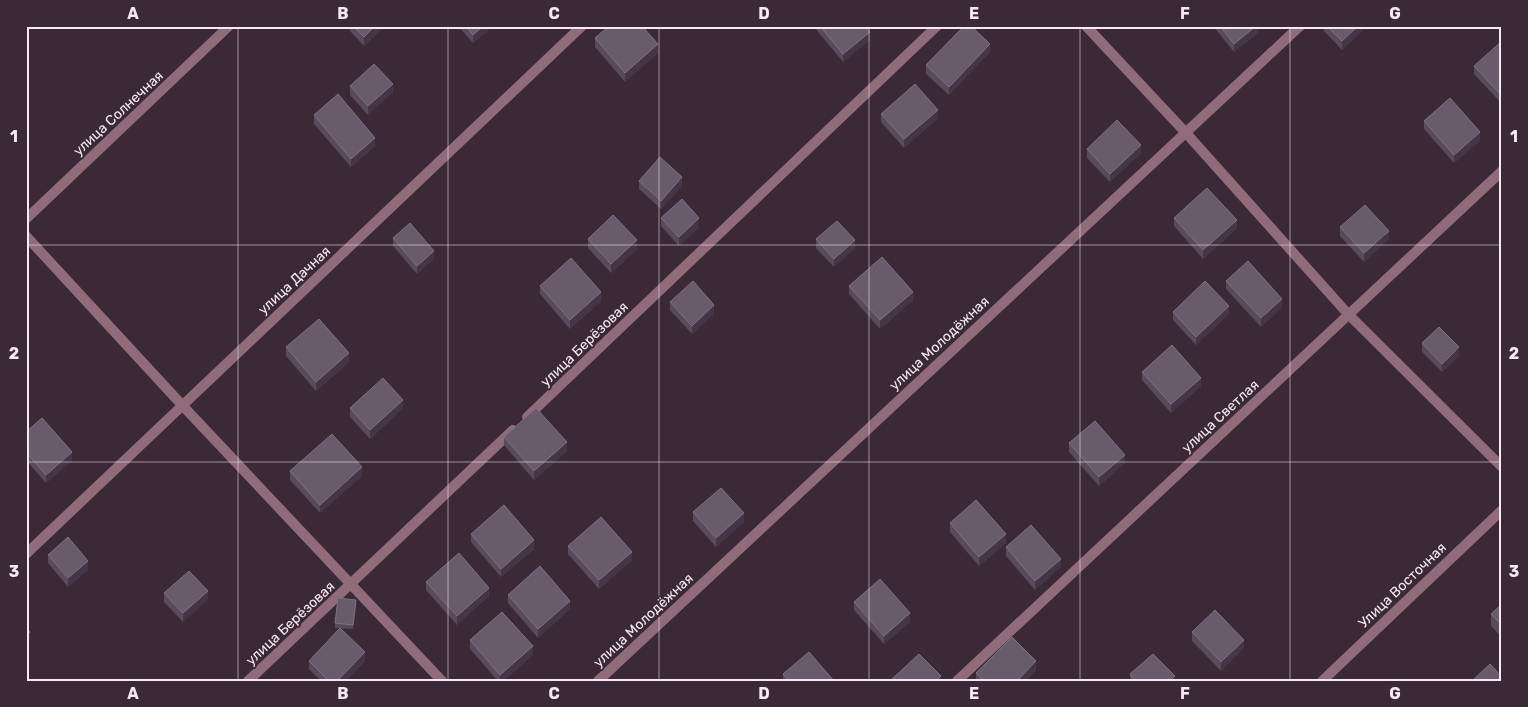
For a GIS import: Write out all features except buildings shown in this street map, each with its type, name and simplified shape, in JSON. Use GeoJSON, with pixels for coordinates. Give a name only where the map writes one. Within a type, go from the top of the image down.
{"type":"FeatureCollection","features":[{"type":"Feature","properties":{"kind":"street","name":"улица Солнечная"},"geometry":{"type":"LineString","coordinates":[[26,219],[229,26]]}},
{"type":"Feature","properties":{"kind":"street","name":"улица Дачная"},"geometry":{"type":"LineString","coordinates":[[26,554],[582,26]]}},
{"type":"Feature","properties":{"kind":"street","name":"улица Берёзовая"},"geometry":{"type":"LineString","coordinates":[[248,681],[937,26]]}},
{"type":"Feature","properties":{"kind":"street"},"geometry":{"type":"LineString","coordinates":[[1086,26],[1186,132],[1348,314],[1502,467]]}},
{"type":"Feature","properties":{"kind":"street","name":"улица Молодёжная"},"geometry":{"type":"LineString","coordinates":[[598,681],[1300,26]]}},
{"type":"Feature","properties":{"kind":"street","name":"улица Светлая"},"geometry":{"type":"LineString","coordinates":[[957,681],[1502,171]]}},
{"type":"Feature","properties":{"kind":"street"},"geometry":{"type":"LineString","coordinates":[[26,236],[182,406],[442,681]]}},
{"type":"Feature","properties":{"kind":"street","name":"Улица Восточная"},"geometry":{"type":"LineString","coordinates":[[1322,681],[1502,510]]}}]}
